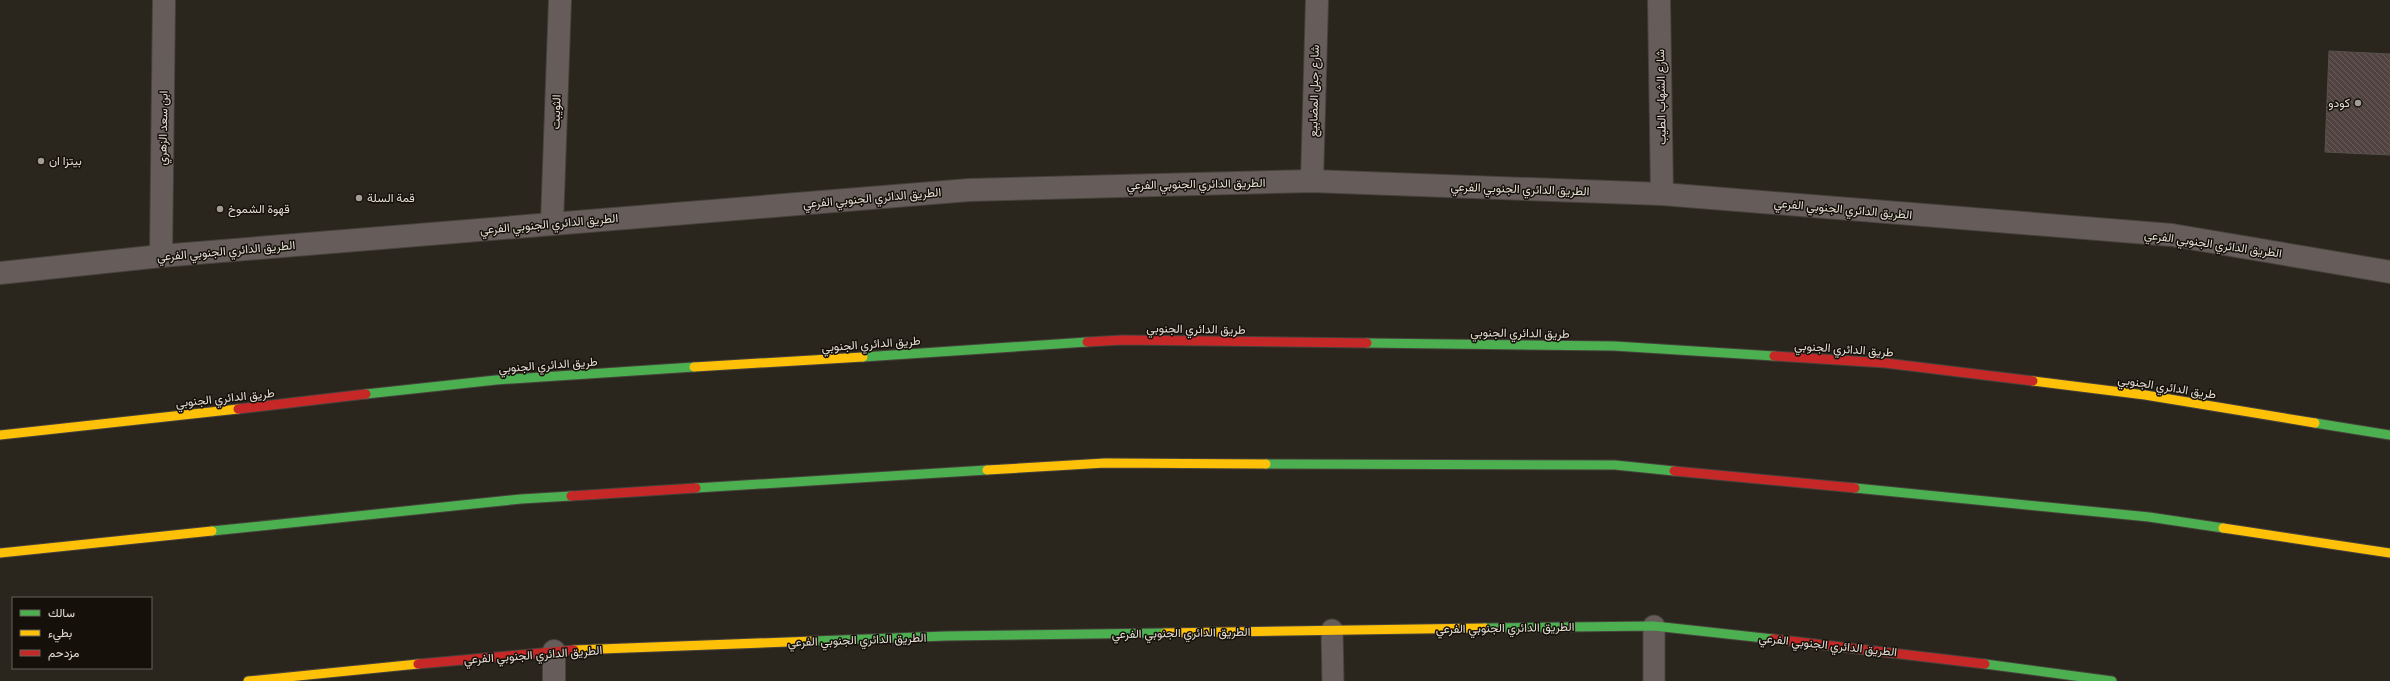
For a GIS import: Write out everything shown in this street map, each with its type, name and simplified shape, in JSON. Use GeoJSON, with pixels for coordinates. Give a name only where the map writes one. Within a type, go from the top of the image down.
{"type":"FeatureCollection","features":[{"type":"Feature","properties":{"kind":"main road","name":"طريق الدائري الجنوبي"},"geometry":{"type":"LineString","coordinates":[[0,435],[496,380],[1122,340],[1614,346],[1885,363],[2145,395],[2390,435]]}},
{"type":"Feature","properties":{"kind":"main road"},"geometry":{"type":"LineString","coordinates":[[0,552],[521,499],[1128,463],[1615,465],[2149,517],[2390,553]]}},
{"type":"Feature","properties":{"kind":"main road","name":"الطريق الدائري الجنوبي الفرعي"},"geometry":{"type":"LineString","coordinates":[[248,681],[554,651],[946,636],[1654,626],[1884,651],[2112,681]]}},
{"type":"Feature","properties":{"kind":"street","name":"ابن سعد الزهري"},"geometry":{"type":"LineString","coordinates":[[161,256],[164,0]]}},
{"type":"Feature","properties":{"kind":"street","name":"الثويبت"},"geometry":{"type":"LineString","coordinates":[[552,223],[560,0]]}},
{"type":"Feature","properties":{"kind":"street","name":"شارع جبل المضابيع"},"geometry":{"type":"LineString","coordinates":[[1312,181],[1317,0]]}},
{"type":"Feature","properties":{"kind":"street","name":"شارع الشهاب الطيب"},"geometry":{"type":"LineString","coordinates":[[1659,0],[1662,194]]}},
{"type":"Feature","properties":{"kind":"street","name":"الطريق الدائري الجنوبي الفرعي"},"geometry":{"type":"LineString","coordinates":[[0,273],[161,256],[969,190],[1312,181],[1662,194],[2172,235],[2390,272]]}},
{"type":"Feature","properties":{"kind":"street"},"geometry":{"type":"LineString","coordinates":[[554,651],[554,681]]}},
{"type":"Feature","properties":{"kind":"lane"},"geometry":{"type":"LineString","coordinates":[[1654,626],[1654,681]]}},
{"type":"Feature","properties":{"kind":"lane"},"geometry":{"type":"LineString","coordinates":[[1332,630],[1333,681]]}},
{"type":"Feature","properties":{"kind":"building","name":"كودو"},"geometry":{"type":"Polygon","coordinates":[[[2329,51],[2390,54],[2390,155],[2325,152],[2329,51]]]}},
{"type":"Feature","properties":{"kind":"traffic: fast"},"geometry":{"type":"LineString","coordinates":[[863,357],[1087,342]]}},
{"type":"Feature","properties":{"kind":"traffic: fast"},"geometry":{"type":"LineString","coordinates":[[1367,343],[1614,346],[1774,356]]}},
{"type":"Feature","properties":{"kind":"traffic: fast"},"geometry":{"type":"LineString","coordinates":[[366,394],[496,380],[694,367]]}},
{"type":"Feature","properties":{"kind":"traffic: fast"},"geometry":{"type":"LineString","coordinates":[[2315,423],[2390,435]]}},
{"type":"Feature","properties":{"kind":"traffic: fast"},"geometry":{"type":"LineString","coordinates":[[1266,464],[1615,465],[1674,471]]}},
{"type":"Feature","properties":{"kind":"traffic: fast"},"geometry":{"type":"LineString","coordinates":[[696,488],[987,470]]}},
{"type":"Feature","properties":{"kind":"traffic: fast"},"geometry":{"type":"LineString","coordinates":[[1855,488],[2149,517],[2223,528]]}},
{"type":"Feature","properties":{"kind":"traffic: fast"},"geometry":{"type":"LineString","coordinates":[[212,531],[521,499],[571,496]]}},
{"type":"Feature","properties":{"kind":"traffic: fast"},"geometry":{"type":"LineString","coordinates":[[1485,628],[1654,626],[1773,639]]}},
{"type":"Feature","properties":{"kind":"traffic: fast"},"geometry":{"type":"LineString","coordinates":[[814,641],[946,636],[1165,633]]}},
{"type":"Feature","properties":{"kind":"traffic: fast"},"geometry":{"type":"LineString","coordinates":[[1985,664],[2112,681]]}},
{"type":"Feature","properties":{"kind":"traffic: slow"},"geometry":{"type":"LineString","coordinates":[[694,367],[863,357]]}},
{"type":"Feature","properties":{"kind":"traffic: slow"},"geometry":{"type":"LineString","coordinates":[[2033,381],[2145,395],[2315,423]]}},
{"type":"Feature","properties":{"kind":"traffic: slow"},"geometry":{"type":"LineString","coordinates":[[0,435],[238,409]]}},
{"type":"Feature","properties":{"kind":"traffic: slow"},"geometry":{"type":"LineString","coordinates":[[987,470],[1105,463],[1266,464]]}},
{"type":"Feature","properties":{"kind":"traffic: slow"},"geometry":{"type":"LineString","coordinates":[[2223,528],[2390,553]]}},
{"type":"Feature","properties":{"kind":"traffic: slow"},"geometry":{"type":"LineString","coordinates":[[0,553],[212,531]]}},
{"type":"Feature","properties":{"kind":"traffic: slow"},"geometry":{"type":"LineString","coordinates":[[1165,633],[1485,628]]}},
{"type":"Feature","properties":{"kind":"traffic: slow"},"geometry":{"type":"LineString","coordinates":[[574,650],[814,641]]}},
{"type":"Feature","properties":{"kind":"traffic: slow"},"geometry":{"type":"LineString","coordinates":[[248,681],[418,664]]}},
{"type":"Feature","properties":{"kind":"traffic: jam"},"geometry":{"type":"LineString","coordinates":[[1087,342],[1122,340],[1367,343]]}},
{"type":"Feature","properties":{"kind":"traffic: jam"},"geometry":{"type":"LineString","coordinates":[[1774,356],[1885,363],[2033,381]]}},
{"type":"Feature","properties":{"kind":"traffic: jam"},"geometry":{"type":"LineString","coordinates":[[238,409],[366,394]]}},
{"type":"Feature","properties":{"kind":"traffic: jam"},"geometry":{"type":"LineString","coordinates":[[1674,471],[1855,488]]}},
{"type":"Feature","properties":{"kind":"traffic: jam"},"geometry":{"type":"LineString","coordinates":[[571,496],[696,488]]}},
{"type":"Feature","properties":{"kind":"traffic: jam"},"geometry":{"type":"LineString","coordinates":[[1773,639],[1985,664]]}},
{"type":"Feature","properties":{"kind":"traffic: jam"},"geometry":{"type":"LineString","coordinates":[[418,664],[574,650]]}},
{"type":"Feature","properties":{"kind":"place","name":"كودو"},"geometry":{"type":"Point","coordinates":[2358,103]}},
{"type":"Feature","properties":{"kind":"place","name":"بيتزا ان"},"geometry":{"type":"Point","coordinates":[41,161]}},
{"type":"Feature","properties":{"kind":"place","name":"قمة السلة"},"geometry":{"type":"Point","coordinates":[359,198]}},
{"type":"Feature","properties":{"kind":"place","name":"قهوة الشموخ"},"geometry":{"type":"Point","coordinates":[220,209]}}]}
